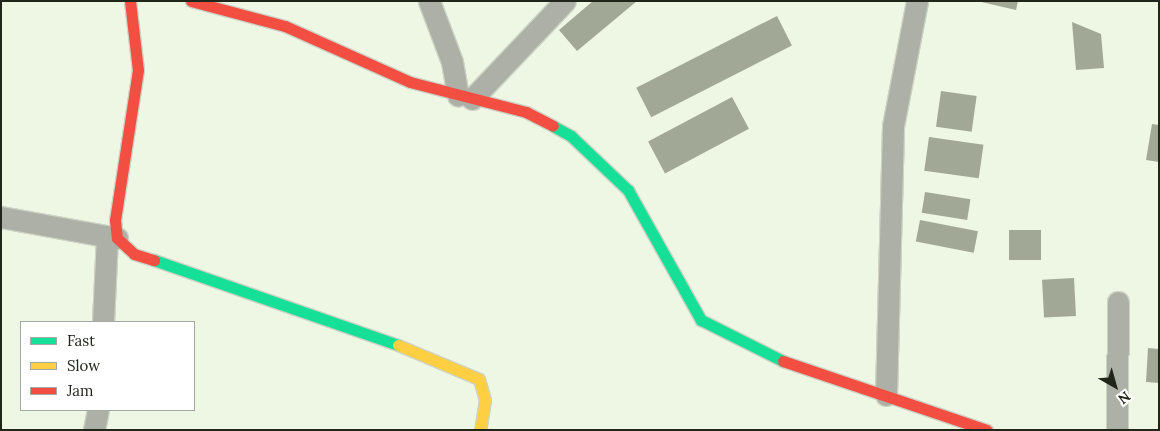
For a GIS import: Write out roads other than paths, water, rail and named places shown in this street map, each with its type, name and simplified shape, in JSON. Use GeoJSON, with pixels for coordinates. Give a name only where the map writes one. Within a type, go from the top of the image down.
{"type":"FeatureCollection","features":[{"type":"Feature","properties":{"kind":"street"},"geometry":{"type":"LineString","coordinates":[[103,321],[112,237],[138,70],[130,1]]}},
{"type":"Feature","properties":{"kind":"street"},"geometry":{"type":"LineString","coordinates":[[191,1],[285,26],[410,82],[526,112],[571,136],[628,190],[702,320],[764,355],[987,430]]}},
{"type":"Feature","properties":{"kind":"street"},"geometry":{"type":"LineString","coordinates":[[430,1],[465,97]]}},
{"type":"Feature","properties":{"kind":"street"},"geometry":{"type":"LineString","coordinates":[[465,97],[565,1]]}},
{"type":"Feature","properties":{"kind":"street"},"geometry":{"type":"LineString","coordinates":[[886,395],[893,126],[917,1]]}},
{"type":"Feature","properties":{"kind":"street"},"geometry":{"type":"LineString","coordinates":[[1,217],[112,237],[134,254],[250,290],[453,365],[479,379],[485,400],[480,430]]}},
{"type":"Feature","properties":{"kind":"street"},"geometry":{"type":"LineString","coordinates":[[1117,430],[1118,302]]}},
{"type":"Feature","properties":{"kind":"street"},"geometry":{"type":"LineString","coordinates":[[94,430],[98,411]]}}]}
